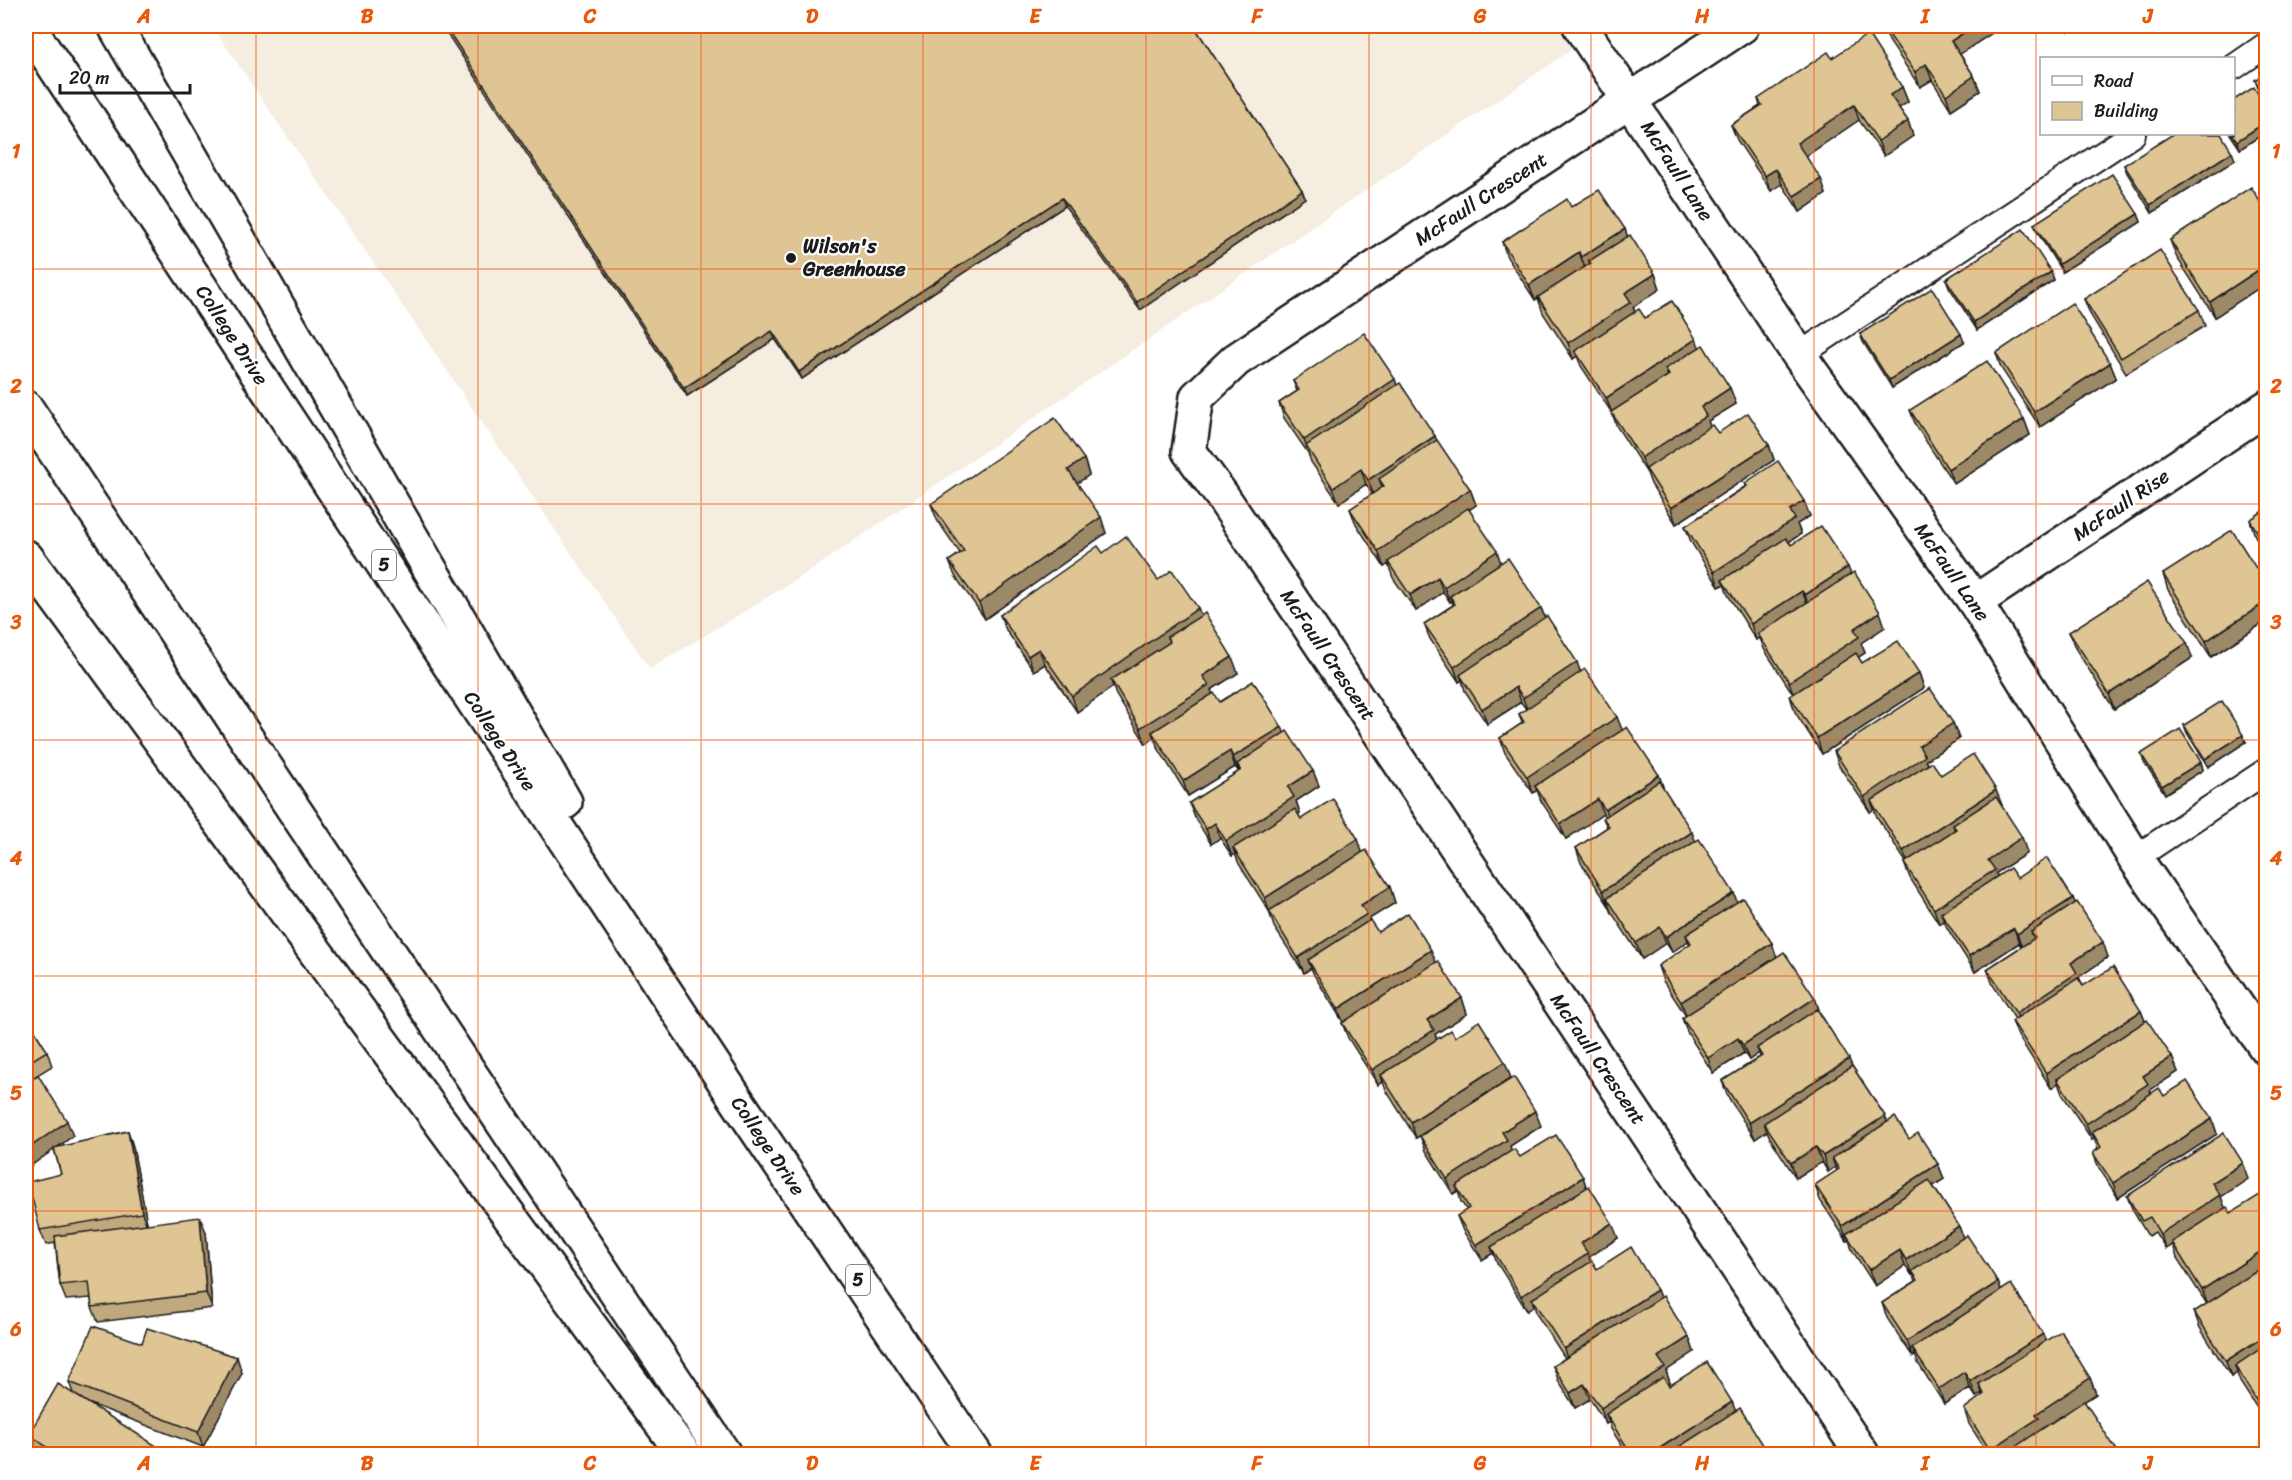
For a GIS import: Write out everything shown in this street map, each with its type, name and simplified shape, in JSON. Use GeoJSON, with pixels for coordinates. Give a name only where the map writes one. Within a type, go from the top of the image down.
{"type":"FeatureCollection","features":[{"type":"Feature","properties":{"kind":"main road","name":"College Drive"},"geometry":{"type":"LineString","coordinates":[[28,26],[740,1105],[975,1455]]}},
{"type":"Feature","properties":{"kind":"main road"},"geometry":{"type":"LineString","coordinates":[[115,26],[740,1105]]}},
{"type":"Feature","properties":{"kind":"main road","name":"McFaull Lane"},"geometry":{"type":"LineString","coordinates":[[1580,26],[1799,356],[1975,602],[2135,858],[2266,1048]]}},
{"type":"Feature","properties":{"kind":"main road","name":"McFaull Crescent"},"geometry":{"type":"LineString","coordinates":[[1742,26],[1236,360],[1197,397],[1189,451],[1222,496],[1862,1455]]}},
{"type":"Feature","properties":{"kind":"main road"},"geometry":{"type":"LineString","coordinates":[[26,408],[724,1455]]}},
{"type":"Feature","properties":{"kind":"main road","name":"McFaull Rise"},"geometry":{"type":"LineString","coordinates":[[1975,602],[2266,408]]}},
{"type":"Feature","properties":{"kind":"main road"},"geometry":{"type":"LineString","coordinates":[[26,557],[684,1455]]}},
{"type":"Feature","properties":{"kind":"lane"},"geometry":{"type":"LineString","coordinates":[[2235,66],[2266,45]]}},
{"type":"Feature","properties":{"kind":"lane"},"geometry":{"type":"LineString","coordinates":[[1799,356],[2131,135]]}},
{"type":"Feature","properties":{"kind":"lane"},"geometry":{"type":"LineString","coordinates":[[2135,858],[2266,771]]}},
{"type":"Feature","properties":{"kind":"shaded area"},"geometry":{"type":"Polygon","coordinates":[[[212,26],[1606,26],[810,571],[650,669],[212,26]]]}},
{"type":"Feature","properties":{"kind":"building","name":"Wilson's Greenhouse"},"geometry":{"type":"Polygon","coordinates":[[[445,26],[1194,26],[1302,190],[1137,302],[1062,198],[799,372],[772,331],[684,388],[445,26]]]}},
{"type":"Feature","properties":{"kind":"building"},"geometry":{"type":"Polygon","coordinates":[[[1883,26],[1974,26],[1951,41],[1974,76],[1946,95],[1926,64],[1915,72],[1883,26]]]}},
{"type":"Feature","properties":{"kind":"building"},"geometry":{"type":"Polygon","coordinates":[[[1868,34],[1902,87],[1890,95],[1908,121],[1878,141],[1854,105],[1797,143],[1821,179],[1794,196],[1776,169],[1765,176],[1731,125],[1762,105],[1758,99],[1828,52],[1832,58],[1868,34]]]}},
{"type":"Feature","properties":{"kind":"building"},"geometry":{"type":"Polygon","coordinates":[[[2266,72],[2266,98],[2255,80],[2266,72]]]}},
{"type":"Feature","properties":{"kind":"building"},"geometry":{"type":"Polygon","coordinates":[[[2254,87],[2266,108],[2266,122],[2237,141],[2233,135],[2235,135],[2235,99],[2254,87]]]}},
{"type":"Feature","properties":{"kind":"building"},"geometry":{"type":"Polygon","coordinates":[[[2171,135],[2222,135],[2232,152],[2150,205],[2124,165],[2171,135]]]}},
{"type":"Feature","properties":{"kind":"building"},"geometry":{"type":"Polygon","coordinates":[[[2112,174],[2138,214],[2059,264],[2034,224],[2112,174]]]}},
{"type":"Feature","properties":{"kind":"building"},"geometry":{"type":"Polygon","coordinates":[[[2251,187],[2266,211],[2266,265],[2210,302],[2170,240],[2251,187]]]}},
{"type":"Feature","properties":{"kind":"building"},"geometry":{"type":"Polygon","coordinates":[[[1599,190],[1625,229],[1581,257],[1579,252],[1529,285],[1502,242],[1567,199],[1571,207],[1599,190]]]}},
{"type":"Feature","properties":{"kind":"building"},"geometry":{"type":"Polygon","coordinates":[[[2023,229],[2051,272],[1974,322],[1946,279],[2023,229]]]}},
{"type":"Feature","properties":{"kind":"building"},"geometry":{"type":"Polygon","coordinates":[[[1630,235],[1655,274],[1625,293],[1631,302],[1568,343],[1538,297],[1630,235]]]}},
{"type":"Feature","properties":{"kind":"building"},"geometry":{"type":"Polygon","coordinates":[[[2160,250],[2199,310],[2121,358],[2084,299],[2160,250]]]}},
{"type":"Feature","properties":{"kind":"building"},"geometry":{"type":"Polygon","coordinates":[[[1932,288],[1961,334],[1889,380],[1860,334],[1932,288]]]}},
{"type":"Feature","properties":{"kind":"building"},"geometry":{"type":"Polygon","coordinates":[[[1672,301],[1696,339],[1606,398],[1575,351],[1639,309],[1645,318],[1672,301]]]}},
{"type":"Feature","properties":{"kind":"building"},"geometry":{"type":"Polygon","coordinates":[[[2072,303],[2110,363],[2034,412],[1996,353],[2072,303]]]}},
{"type":"Feature","properties":{"kind":"building"},"geometry":{"type":"Polygon","coordinates":[[[1364,333],[1395,379],[1304,440],[1279,403],[1299,390],[1293,381],[1364,333]]]}},
{"type":"Feature","properties":{"kind":"building"},"geometry":{"type":"Polygon","coordinates":[[[1703,345],[1730,388],[1701,407],[1706,416],[1641,458],[1611,412],[1669,375],[1665,369],[1703,345]]]}},
{"type":"Feature","properties":{"kind":"building"},"geometry":{"type":"Polygon","coordinates":[[[1987,361],[2024,419],[1948,469],[1910,410],[1987,361]]]}},
{"type":"Feature","properties":{"kind":"building"},"geometry":{"type":"Polygon","coordinates":[[[1400,383],[1435,436],[1368,480],[1361,469],[1333,488],[1306,446],[1400,383]]]}},
{"type":"Feature","properties":{"kind":"building"},"geometry":{"type":"Polygon","coordinates":[[[1748,413],[1769,445],[1671,508],[1646,469],[1712,425],[1718,433],[1748,413]]]}},
{"type":"Feature","properties":{"kind":"building"},"geometry":{"type":"Polygon","coordinates":[[[1055,418],[1084,459],[1068,470],[1101,517],[979,603],[949,561],[964,551],[931,504],[1055,418]]]}},
{"type":"Feature","properties":{"kind":"building"},"geometry":{"type":"Polygon","coordinates":[[[1437,440],[1470,489],[1378,551],[1350,509],[1384,486],[1379,479],[1437,440]]]}},
{"type":"Feature","properties":{"kind":"building"},"geometry":{"type":"Polygon","coordinates":[[[1778,461],[1804,501],[1790,510],[1795,519],[1714,572],[1685,526],[1747,486],[1745,483],[1778,461]]]}},
{"type":"Feature","properties":{"kind":"building"},"geometry":{"type":"Polygon","coordinates":[[[1468,508],[1497,551],[1444,587],[1438,577],[1410,595],[1388,562],[1468,508]]]}},
{"type":"Feature","properties":{"kind":"building"},"geometry":{"type":"Polygon","coordinates":[[[2266,509],[2266,546],[2250,520],[2266,509]]]}},
{"type":"Feature","properties":{"kind":"building"},"geometry":{"type":"Polygon","coordinates":[[[1821,526],[1848,567],[1805,595],[1802,591],[1751,624],[1722,580],[1786,538],[1791,545],[1821,526]]]}},
{"type":"Feature","properties":{"kind":"building"},"geometry":{"type":"Polygon","coordinates":[[[2232,530],[2266,584],[2266,602],[2206,641],[2163,574],[2232,530]]]}},
{"type":"Feature","properties":{"kind":"building"},"geometry":{"type":"Polygon","coordinates":[[[1126,536],[1158,580],[1172,570],[1198,608],[1072,696],[1039,649],[1028,656],[1000,615],[1098,546],[1103,553],[1126,536]]]}},
{"type":"Feature","properties":{"kind":"building"},"geometry":{"type":"Polygon","coordinates":[[[1508,558],[1541,608],[1454,667],[1424,624],[1455,604],[1450,596],[1508,558]]]}},
{"type":"Feature","properties":{"kind":"building"},"geometry":{"type":"Polygon","coordinates":[[[1854,572],[1880,612],[1854,629],[1859,637],[1789,682],[1758,634],[1854,572]]]}},
{"type":"Feature","properties":{"kind":"building"},"geometry":{"type":"Polygon","coordinates":[[[2147,582],[2187,643],[2109,694],[2069,632],[2147,582]]]}},
{"type":"Feature","properties":{"kind":"building"},"geometry":{"type":"Polygon","coordinates":[[[1205,613],[1232,657],[1203,676],[1209,685],[1140,728],[1111,680],[1170,642],[1167,637],[1205,613]]]}},
{"type":"Feature","properties":{"kind":"building"},"geometry":{"type":"Polygon","coordinates":[[[1547,616],[1577,662],[1523,698],[1516,687],[1482,709],[1460,675],[1547,616]]]}},
{"type":"Feature","properties":{"kind":"building"},"geometry":{"type":"Polygon","coordinates":[[[1898,641],[1919,673],[1817,738],[1790,696],[1856,653],[1862,663],[1898,641]]]}},
{"type":"Feature","properties":{"kind":"building"},"geometry":{"type":"Polygon","coordinates":[[[1585,669],[1617,717],[1527,777],[1500,738],[1524,722],[1519,714],[1585,669]]]}},
{"type":"Feature","properties":{"kind":"building"},"geometry":{"type":"Polygon","coordinates":[[[1253,681],[1282,727],[1233,757],[1230,751],[1183,781],[1152,732],[1214,693],[1220,702],[1253,681]]]}},
{"type":"Feature","properties":{"kind":"building"},"geometry":{"type":"Polygon","coordinates":[[[1930,688],[1953,723],[1919,746],[1925,756],[1864,797],[1834,751],[1930,688]]]}},
{"type":"Feature","properties":{"kind":"building"},"geometry":{"type":"Polygon","coordinates":[[[2222,701],[2243,735],[2205,759],[2184,725],[2222,701]]]}},
{"type":"Feature","properties":{"kind":"building"},"geometry":{"type":"Polygon","coordinates":[[[1627,727],[1659,775],[1605,810],[1598,799],[1560,824],[1535,786],[1627,727]]]}},
{"type":"Feature","properties":{"kind":"building"},"geometry":{"type":"Polygon","coordinates":[[[2180,729],[2201,762],[2162,786],[2141,754],[2180,729]]]}},
{"type":"Feature","properties":{"kind":"building"},"geometry":{"type":"Polygon","coordinates":[[[1287,731],[1313,771],[1288,787],[1294,797],[1226,841],[1215,823],[1206,829],[1189,803],[1241,770],[1237,764],[1287,731]]]}},
{"type":"Feature","properties":{"kind":"building"},"geometry":{"type":"Polygon","coordinates":[[[1973,754],[1996,790],[1903,851],[1871,801],[1932,762],[1941,775],[1973,754]]]}},
{"type":"Feature","properties":{"kind":"building"},"geometry":{"type":"Polygon","coordinates":[[[1659,781],[1692,832],[1603,891],[1576,848],[1609,826],[1603,818],[1659,781]]]}},
{"type":"Feature","properties":{"kind":"building"},"geometry":{"type":"Polygon","coordinates":[[[1996,797],[2022,837],[1988,860],[1995,870],[1934,909],[1904,863],[1956,829],[1953,825],[1996,797]]]}},
{"type":"Feature","properties":{"kind":"building"},"geometry":{"type":"Polygon","coordinates":[[[1333,799],[1358,839],[1265,898],[1233,848],[1295,809],[1301,819],[1333,799]]]}},
{"type":"Feature","properties":{"kind":"building"},"geometry":{"type":"Polygon","coordinates":[[[1699,839],[1734,893],[1666,937],[1660,927],[1636,943],[1607,898],[1699,839]]]}},
{"type":"Feature","properties":{"kind":"building"},"geometry":{"type":"Polygon","coordinates":[[[1366,850],[1390,887],[1361,905],[1367,914],[1298,958],[1269,911],[1366,850]]]}},
{"type":"Feature","properties":{"kind":"building"},"geometry":{"type":"Polygon","coordinates":[[[2047,858],[2073,898],[2017,934],[2014,928],[1969,956],[1941,913],[2010,868],[2017,878],[2047,858]]]}},
{"type":"Feature","properties":{"kind":"building"},"geometry":{"type":"Polygon","coordinates":[[[1743,898],[1772,943],[1681,1002],[1658,966],[1691,943],[1686,935],[1743,898]]]}},
{"type":"Feature","properties":{"kind":"building"},"geometry":{"type":"Polygon","coordinates":[[[2077,902],[2103,942],[2071,963],[2077,973],[2016,1013],[1987,969],[2035,938],[2031,932],[2077,902]]]}},
{"type":"Feature","properties":{"kind":"building"},"geometry":{"type":"Polygon","coordinates":[[[1408,913],[1431,950],[1338,1009],[1308,960],[1370,920],[1378,932],[1408,913]]]}},
{"type":"Feature","properties":{"kind":"building"},"geometry":{"type":"Polygon","coordinates":[[[1784,952],[1815,998],[1743,1045],[1738,1038],[1708,1058],[1682,1018],[1784,952]]]}},
{"type":"Feature","properties":{"kind":"building"},"geometry":{"type":"Polygon","coordinates":[[[1438,961],[1462,998],[1427,1020],[1434,1030],[1372,1070],[1342,1023],[1438,961]]]}},
{"type":"Feature","properties":{"kind":"building"},"geometry":{"type":"Polygon","coordinates":[[[2113,967],[2141,1011],[2046,1073],[2012,1021],[2078,978],[2083,986],[2113,967]]]}},
{"type":"Feature","properties":{"kind":"building"},"geometry":{"type":"Polygon","coordinates":[[[1817,1009],[1849,1059],[1749,1123],[1722,1081],[1762,1056],[1757,1048],[1817,1009]]]}},
{"type":"Feature","properties":{"kind":"building"},"geometry":{"type":"Polygon","coordinates":[[[26,1017],[47,1051],[26,1064],[26,1017]]]}},
{"type":"Feature","properties":{"kind":"building"},"geometry":{"type":"Polygon","coordinates":[[[2147,1020],[2172,1057],[2143,1076],[2148,1084],[2086,1124],[2057,1079],[2147,1020]]]}},
{"type":"Feature","properties":{"kind":"building"},"geometry":{"type":"Polygon","coordinates":[[[1479,1021],[1505,1062],[1411,1122],[1381,1075],[1451,1030],[1455,1037],[1479,1021]]]}},
{"type":"Feature","properties":{"kind":"building"},"geometry":{"type":"Polygon","coordinates":[[[1852,1066],[1885,1116],[1823,1156],[1816,1147],[1791,1163],[1764,1123],[1852,1066]]]}},
{"type":"Feature","properties":{"kind":"building"},"geometry":{"type":"Polygon","coordinates":[[[38,1075],[67,1121],[26,1150],[26,1084],[38,1075]]]}},
{"type":"Feature","properties":{"kind":"building"},"geometry":{"type":"Polygon","coordinates":[[[1514,1077],[1535,1111],[1502,1132],[1507,1140],[1447,1179],[1420,1136],[1514,1077]]]}},
{"type":"Feature","properties":{"kind":"building"},"geometry":{"type":"Polygon","coordinates":[[[2187,1081],[2212,1119],[2113,1183],[2093,1153],[2101,1147],[2092,1132],[2159,1088],[2164,1096],[2187,1081]]]}},
{"type":"Feature","properties":{"kind":"building"},"geometry":{"type":"Polygon","coordinates":[[[1895,1117],[1909,1139],[1918,1133],[1938,1164],[1842,1226],[1815,1185],[1839,1169],[1832,1158],[1895,1117]]]}},
{"type":"Feature","properties":{"kind":"building"},"geometry":{"type":"Polygon","coordinates":[[[128,1131],[142,1213],[40,1230],[28,1182],[61,1174],[54,1148],[128,1131]]]}},
{"type":"Feature","properties":{"kind":"building"},"geometry":{"type":"Polygon","coordinates":[[[2224,1133],[2243,1163],[2212,1183],[2220,1195],[2160,1234],[2150,1217],[2142,1221],[2127,1196],[2224,1133]]]}},
{"type":"Feature","properties":{"kind":"building"},"geometry":{"type":"Polygon","coordinates":[[[1556,1135],[1583,1177],[1476,1245],[1457,1216],[1469,1208],[1456,1186],[1514,1149],[1520,1157],[1556,1135]]]}},
{"type":"Feature","properties":{"kind":"building"},"geometry":{"type":"Polygon","coordinates":[[[1929,1180],[1959,1226],[1906,1260],[1900,1250],[1869,1270],[1846,1234],[1929,1180]]]}},
{"type":"Feature","properties":{"kind":"building"},"geometry":{"type":"Polygon","coordinates":[[[1589,1186],[1612,1223],[1581,1243],[1588,1254],[1521,1296],[1491,1247],[1589,1186]]]}},
{"type":"Feature","properties":{"kind":"building"},"geometry":{"type":"Polygon","coordinates":[[[2263,1193],[2266,1199],[2266,1248],[2202,1290],[2172,1242],[2227,1207],[2231,1213],[2263,1193]]]}},
{"type":"Feature","properties":{"kind":"building"},"geometry":{"type":"Polygon","coordinates":[[[200,1217],[206,1293],[92,1307],[89,1282],[60,1285],[55,1236],[200,1217]]]}},
{"type":"Feature","properties":{"kind":"building"},"geometry":{"type":"Polygon","coordinates":[[[1967,1235],[1998,1282],[1907,1341],[1882,1303],[1918,1280],[1912,1271],[1967,1235]]]}},
{"type":"Feature","properties":{"kind":"building"},"geometry":{"type":"Polygon","coordinates":[[[1631,1247],[1657,1290],[1564,1349],[1532,1299],[1592,1261],[1597,1269],[1631,1247]]]}},
{"type":"Feature","properties":{"kind":"building"},"geometry":{"type":"Polygon","coordinates":[[[2266,1265],[2266,1335],[2226,1361],[2194,1312],[2266,1265]]]}},
{"type":"Feature","properties":{"kind":"building"},"geometry":{"type":"Polygon","coordinates":[[[2011,1284],[2043,1334],[1970,1381],[1964,1372],[1939,1389],[1912,1348],[2011,1284]]]}},
{"type":"Feature","properties":{"kind":"building"},"geometry":{"type":"Polygon","coordinates":[[[1663,1296],[1689,1337],[1658,1357],[1665,1367],[1601,1408],[1584,1384],[1570,1393],[1553,1366],[1663,1296]]]}},
{"type":"Feature","properties":{"kind":"building"},"geometry":{"type":"Polygon","coordinates":[[[93,1326],[142,1343],[147,1328],[237,1357],[198,1432],[69,1382],[93,1326]]]}},
{"type":"Feature","properties":{"kind":"building"},"geometry":{"type":"Polygon","coordinates":[[[2061,1331],[2090,1378],[2036,1414],[2039,1418],[1990,1450],[1964,1409],[1984,1394],[1979,1384],[2061,1331]]]}},
{"type":"Feature","properties":{"kind":"building"},"geometry":{"type":"Polygon","coordinates":[[[2266,1345],[2266,1416],[2235,1366],[2266,1345]]]}},
{"type":"Feature","properties":{"kind":"building"},"geometry":{"type":"Polygon","coordinates":[[[1707,1362],[1732,1402],[1649,1455],[1632,1455],[1606,1414],[1663,1377],[1669,1386],[1707,1362]]]}},
{"type":"Feature","properties":{"kind":"building"},"geometry":{"type":"Polygon","coordinates":[[[58,1384],[158,1447],[153,1455],[58,1455],[29,1434],[58,1384]]]}},
{"type":"Feature","properties":{"kind":"building"},"geometry":{"type":"Polygon","coordinates":[[[2084,1401],[2116,1449],[2107,1455],[2003,1455],[2084,1401]]]}},
{"type":"Feature","properties":{"kind":"building"},"geometry":{"type":"Polygon","coordinates":[[[1740,1408],[1765,1448],[1755,1455],[1666,1455],[1740,1408]]]}},
{"type":"Feature","properties":{"kind":"place","name":"Wilson's Greenhouse"},"geometry":{"type":"Point","coordinates":[791,258]}}]}
